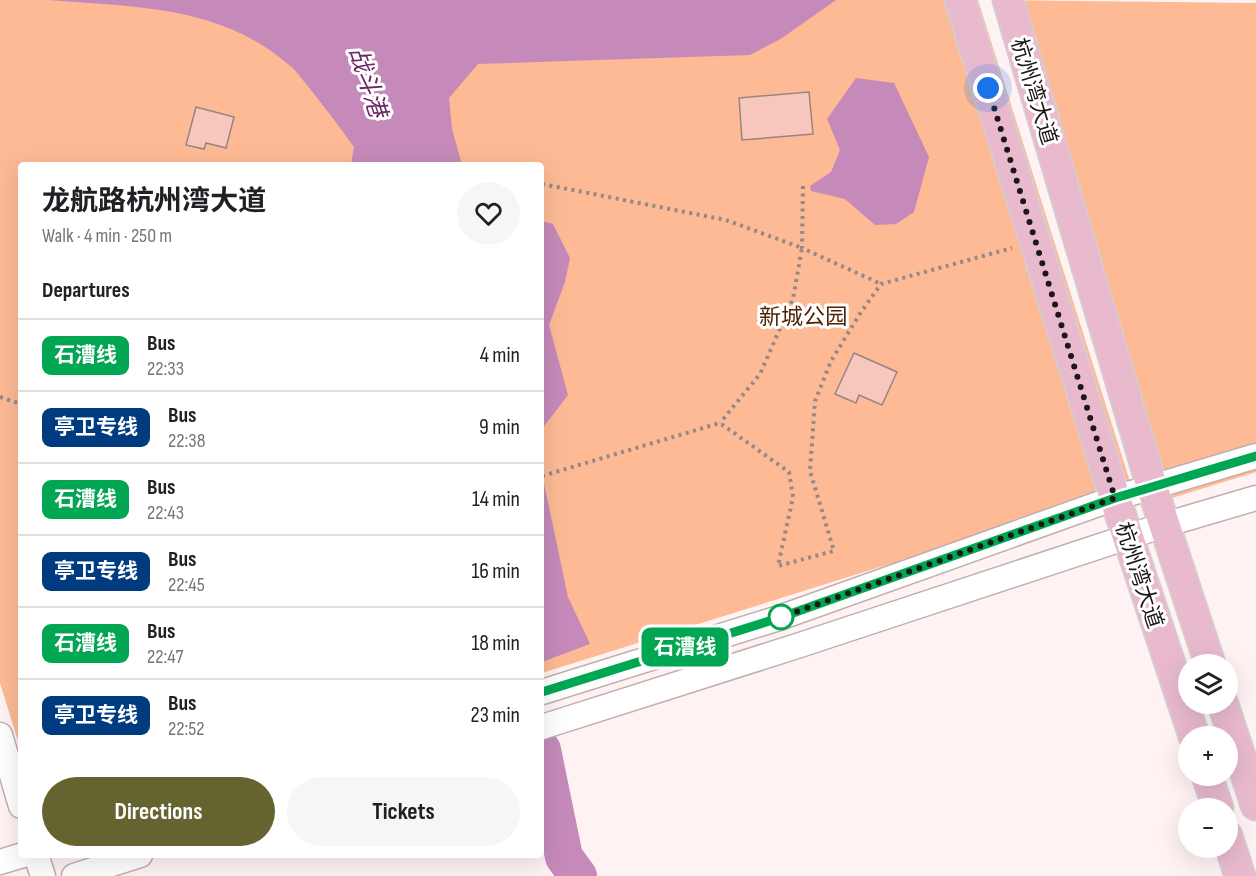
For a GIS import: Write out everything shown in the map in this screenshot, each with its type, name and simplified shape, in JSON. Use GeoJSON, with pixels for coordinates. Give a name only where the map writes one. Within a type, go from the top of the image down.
{"type":"FeatureCollection","features":[{"type":"Feature","properties":{"kind":"main road","name":"杭州湾大道"},"geometry":{"type":"LineString","coordinates":[[960,0],[1115,498],[1191,726]]}},
{"type":"Feature","properties":{"kind":"main road","name":"杭州湾大道"},"geometry":{"type":"LineString","coordinates":[[1008,0],[1152,487],[1207,654]]}},
{"type":"Feature","properties":{"kind":"main road"},"geometry":{"type":"LineString","coordinates":[[1226,714],[1256,805]]}},
{"type":"Feature","properties":{"kind":"main road"},"geometry":{"type":"LineString","coordinates":[[1234,858],[1240,876]]}},
{"type":"Feature","properties":{"kind":"street"},"geometry":{"type":"LineString","coordinates":[[544,691],[779,618],[1115,498],[1256,456]]}},
{"type":"Feature","properties":{"kind":"street"},"geometry":{"type":"LineString","coordinates":[[544,727],[1164,525],[1256,498]]}},
{"type":"Feature","properties":{"kind":"street"},"geometry":{"type":"LineString","coordinates":[[0,735],[18,796]]}},
{"type":"Feature","properties":{"kind":"street"},"geometry":{"type":"LineString","coordinates":[[0,862],[18,857]]}},
{"type":"Feature","properties":{"kind":"street"},"geometry":{"type":"LineString","coordinates":[[37,858],[43,876]]}},
{"type":"Feature","properties":{"kind":"street"},"geometry":{"type":"LineString","coordinates":[[74,876],[131,858]]}},
{"type":"Feature","properties":{"kind":"path"},"geometry":{"type":"LineString","coordinates":[[544,184],[726,220],[802,248],[881,284]]}},
{"type":"Feature","properties":{"kind":"path"},"geometry":{"type":"LineString","coordinates":[[544,475],[720,423],[760,374],[794,299],[802,248],[803,186]]}},
{"type":"Feature","properties":{"kind":"path"},"geometry":{"type":"LineString","coordinates":[[720,423],[789,472],[793,497],[778,566],[834,551],[810,471],[815,401],[831,361],[861,312],[881,284],[1036,241]]}},
{"type":"Feature","properties":{"kind":"path"},"geometry":{"type":"LineString","coordinates":[[0,397],[18,403]]}},
{"type":"Feature","properties":{"kind":"green space","name":"新城公园"},"geometry":{"type":"Polygon","coordinates":[[[0,0],[978,0],[1132,488],[544,672],[544,162],[18,162],[18,741],[0,683],[0,0]]]}},
{"type":"Feature","properties":{"kind":"green space"},"geometry":{"type":"Polygon","coordinates":[[[993,0],[1256,3],[1256,472],[1146,506],[993,0]]]}},
{"type":"Feature","properties":{"kind":"water"},"geometry":{"type":"Polygon","coordinates":[[[48,0],[836,0],[782,38],[750,55],[478,64],[449,98],[452,129],[461,162],[352,162],[354,147],[343,131],[296,72],[262,45],[205,20],[144,8],[48,0]]]}},
{"type":"Feature","properties":{"kind":"water"},"geometry":{"type":"Polygon","coordinates":[[[856,78],[894,83],[929,157],[914,212],[896,224],[875,225],[845,199],[811,191],[810,186],[831,172],[840,150],[827,119],[856,78]]]}},
{"type":"Feature","properties":{"kind":"water"},"geometry":{"type":"Polygon","coordinates":[[[544,222],[553,224],[570,258],[565,282],[549,325],[568,395],[544,426],[544,222]]]}},
{"type":"Feature","properties":{"kind":"water"},"geometry":{"type":"Polygon","coordinates":[[[544,483],[568,597],[590,644],[544,661],[544,483]]]}},
{"type":"Feature","properties":{"kind":"building"},"geometry":{"type":"Polygon","coordinates":[[[809,92],[813,134],[742,140],[739,98],[809,92]]]}},
{"type":"Feature","properties":{"kind":"building"},"geometry":{"type":"Polygon","coordinates":[[[196,107],[234,117],[226,148],[206,143],[204,149],[186,145],[196,107]]]}},
{"type":"Feature","properties":{"kind":"building"},"geometry":{"type":"Polygon","coordinates":[[[854,353],[897,372],[882,405],[859,395],[856,403],[835,394],[854,353]]]}},
{"type":"Feature","properties":{"kind":"waterway","name":"战斗港"},"geometry":{"type":"LineString","coordinates":[[544,760],[564,857],[578,876]]}},
{"type":"Feature","properties":{"kind":"bus line","name":"石漕线"},"geometry":{"type":"LineString","coordinates":[[544,691],[779,618],[1115,498],[1256,456]]}},
{"type":"Feature","properties":{"kind":"route"},"geometry":{"type":"LineString","coordinates":[[781,617],[779,618],[1115,498],[988,88]]}}]}
